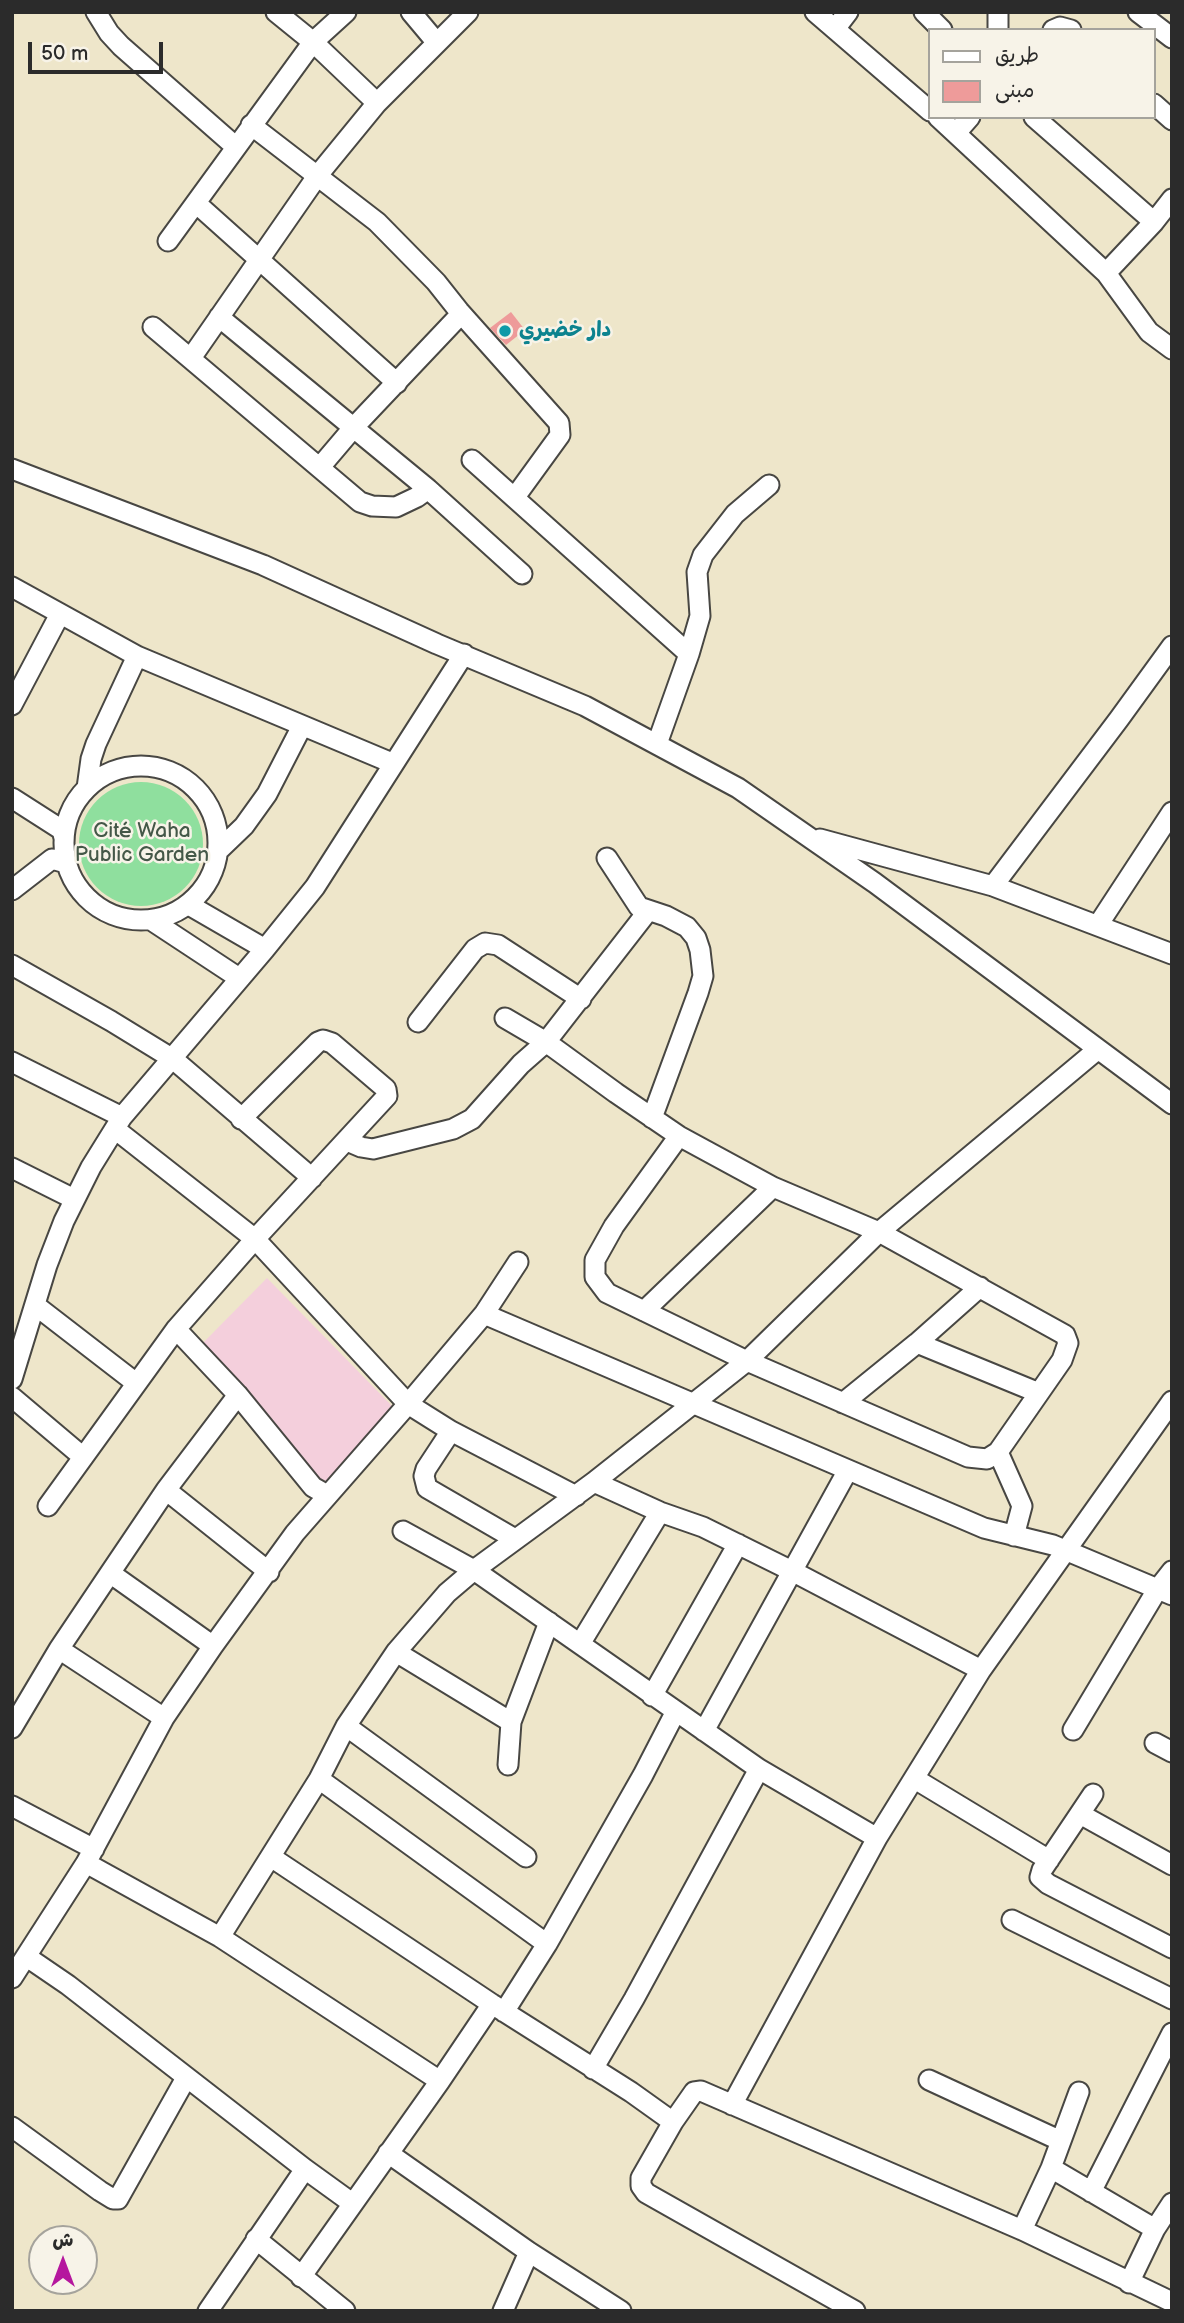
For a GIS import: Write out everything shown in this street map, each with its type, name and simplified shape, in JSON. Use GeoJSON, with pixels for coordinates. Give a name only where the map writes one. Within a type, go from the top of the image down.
{"type":"FeatureCollection","features":[{"type":"Feature","properties":{"kind":"street"},"geometry":{"type":"LineString","coordinates":[[96,12],[108,33],[121,46],[236,146]]}},
{"type":"Feature","properties":{"kind":"street"},"geometry":{"type":"LineString","coordinates":[[275,12],[313,42],[377,103]]}},
{"type":"Feature","properties":{"kind":"street"},"geometry":{"type":"LineString","coordinates":[[168,241],[313,42],[346,12]]}},
{"type":"Feature","properties":{"kind":"street"},"geometry":{"type":"LineString","coordinates":[[411,12],[438,43]]}},
{"type":"Feature","properties":{"kind":"street"},"geometry":{"type":"LineString","coordinates":[[191,358],[318,175],[377,103],[468,12]]}},
{"type":"Feature","properties":{"kind":"street"},"geometry":{"type":"LineString","coordinates":[[815,12],[928,108]]}},
{"type":"Feature","properties":{"kind":"street"},"geometry":{"type":"LineString","coordinates":[[835,29],[848,12]]}},
{"type":"Feature","properties":{"kind":"street"},"geometry":{"type":"LineString","coordinates":[[924,12],[940,28]]}},
{"type":"Feature","properties":{"kind":"street"},"geometry":{"type":"LineString","coordinates":[[1138,12],[1172,38]]}},
{"type":"Feature","properties":{"kind":"street"},"geometry":{"type":"LineString","coordinates":[[1156,106],[1172,120]]}},
{"type":"Feature","properties":{"kind":"street"},"geometry":{"type":"LineString","coordinates":[[940,119],[1106,273],[1149,332],[1172,349]]}},
{"type":"Feature","properties":{"kind":"street"},"geometry":{"type":"LineString","coordinates":[[956,133],[968,119]]}},
{"type":"Feature","properties":{"kind":"street"},"geometry":{"type":"LineString","coordinates":[[1036,119],[1154,222]]}},
{"type":"Feature","properties":{"kind":"street"},"geometry":{"type":"LineString","coordinates":[[251,125],[377,222],[436,282],[461,314],[559,423],[560,435],[515,497]]}},
{"type":"Feature","properties":{"kind":"street"},"geometry":{"type":"LineString","coordinates":[[1106,273],[1172,199]]}},
{"type":"Feature","properties":{"kind":"street"},"geometry":{"type":"LineString","coordinates":[[197,204],[397,383]]}},
{"type":"Feature","properties":{"kind":"street"},"geometry":{"type":"LineString","coordinates":[[320,467],[354,427],[461,314]]}},
{"type":"Feature","properties":{"kind":"street"},"geometry":{"type":"LineString","coordinates":[[219,317],[428,489],[522,574]]}},
{"type":"Feature","properties":{"kind":"street"},"geometry":{"type":"LineString","coordinates":[[153,327],[360,502],[372,506],[396,507],[417,498],[428,489]]}},
{"type":"Feature","properties":{"kind":"street"},"geometry":{"type":"LineString","coordinates":[[472,460],[689,654]]}},
{"type":"Feature","properties":{"kind":"street"},"geometry":{"type":"LineString","coordinates":[[12,469],[263,565],[585,706],[738,788],[875,883],[1172,1104]]}},
{"type":"Feature","properties":{"kind":"street"},"geometry":{"type":"LineString","coordinates":[[657,744],[701,612],[697,572],[703,555],[735,514],[769,485]]}},
{"type":"Feature","properties":{"kind":"street"},"geometry":{"type":"LineString","coordinates":[[12,587],[137,656],[392,763]]}},
{"type":"Feature","properties":{"kind":"street"},"geometry":{"type":"LineString","coordinates":[[12,705],[60,614]]}},
{"type":"Feature","properties":{"kind":"street"},"geometry":{"type":"LineString","coordinates":[[993,886],[1172,646]]}},
{"type":"Feature","properties":{"kind":"street"},"geometry":{"type":"LineString","coordinates":[[12,1379],[47,1265],[74,1199],[118,1123],[265,949],[327,869],[362,816],[392,763],[464,654]]}},
{"type":"Feature","properties":{"kind":"street"},"geometry":{"type":"LineString","coordinates":[[87,788],[96,744],[137,656]]}},
{"type":"Feature","properties":{"kind":"street"},"geometry":{"type":"LineString","coordinates":[[219,850],[244,826],[267,794],[302,726]]}},
{"type":"Feature","properties":{"kind":"street"},"geometry":{"type":"LineString","coordinates":[[12,798],[62,830],[66,863],[75,884],[89,901],[107,913],[128,920],[150,920],[171,915],[189,905],[204,890],[214,871],[219,850],[217,823],[205,799],[186,780],[162,769],[135,766],[109,773],[87,788],[75,802],[67,819],[64,838]]}},
{"type":"Feature","properties":{"kind":"street"},"geometry":{"type":"LineString","coordinates":[[1098,925],[1172,813]]}},
{"type":"Feature","properties":{"kind":"street"},"geometry":{"type":"LineString","coordinates":[[809,836],[993,886],[1172,954]]}},
{"type":"Feature","properties":{"kind":"street"},"geometry":{"type":"LineString","coordinates":[[875,883],[888,857]]}},
{"type":"Feature","properties":{"kind":"street"},"geometry":{"type":"LineString","coordinates":[[607,858],[639,907],[687,927],[700,950],[703,976],[652,1118]]}},
{"type":"Feature","properties":{"kind":"street"},"geometry":{"type":"LineString","coordinates":[[12,890],[52,859],[66,863]]}},
{"type":"Feature","properties":{"kind":"street"},"geometry":{"type":"LineString","coordinates":[[189,905],[265,949]]}},
{"type":"Feature","properties":{"kind":"street"},"geometry":{"type":"LineString","coordinates":[[347,1141],[373,1149],[453,1129],[472,1119],[520,1064],[546,1042],[648,911]]}},
{"type":"Feature","properties":{"kind":"street"},"geometry":{"type":"LineString","coordinates":[[150,920],[239,978]]}},
{"type":"Feature","properties":{"kind":"street"},"geometry":{"type":"LineString","coordinates":[[418,1022],[475,949],[485,943],[498,945],[581,999]]}},
{"type":"Feature","properties":{"kind":"street"},"geometry":{"type":"LineString","coordinates":[[12,965],[173,1059],[312,1178]]}},
{"type":"Feature","properties":{"kind":"street"},"geometry":{"type":"LineString","coordinates":[[505,1018],[546,1042],[679,1136],[773,1187],[879,1232],[1061,1332],[1068,1339],[1062,1360],[998,1452],[987,1459],[968,1457],[747,1360],[607,1293],[595,1277],[595,1260],[614,1226],[679,1136]]}},
{"type":"Feature","properties":{"kind":"street"},"geometry":{"type":"LineString","coordinates":[[48,1506],[176,1329],[255,1239],[384,1102],[386,1089],[332,1043],[323,1040],[241,1119]]}},
{"type":"Feature","properties":{"kind":"street"},"geometry":{"type":"LineString","coordinates":[[220,1937],[319,1779],[346,1726],[396,1652],[447,1593],[515,1539],[576,1496],[747,1360],[879,1232],[1097,1050]]}},
{"type":"Feature","properties":{"kind":"street"},"geometry":{"type":"LineString","coordinates":[[12,1062],[118,1123],[255,1239],[408,1404],[451,1431],[576,1496]]}},
{"type":"Feature","properties":{"kind":"street"},"geometry":{"type":"LineString","coordinates":[[12,1168],[74,1199]]}},
{"type":"Feature","properties":{"kind":"street"},"geometry":{"type":"LineString","coordinates":[[644,1311],[773,1187]]}},
{"type":"Feature","properties":{"kind":"street"},"geometry":{"type":"LineString","coordinates":[[352,2203],[186,2078],[90,2001],[18,1966],[90,1856],[164,1718],[213,1646],[295,1533],[484,1314],[518,1262]]}},
{"type":"Feature","properties":{"kind":"street"},"geometry":{"type":"LineString","coordinates":[[842,1403],[917,1343],[980,1287]]}},
{"type":"Feature","properties":{"kind":"street"},"geometry":{"type":"LineString","coordinates":[[35,1305],[136,1382]]}},
{"type":"Feature","properties":{"kind":"street"},"geometry":{"type":"LineString","coordinates":[[484,1314],[984,1528],[1068,1551],[1164,1592]]}},
{"type":"Feature","properties":{"kind":"street"},"geometry":{"type":"LineString","coordinates":[[176,1329],[238,1395],[313,1486],[327,1495]]}},
{"type":"Feature","properties":{"kind":"street"},"geometry":{"type":"LineString","coordinates":[[917,1343],[1039,1393]]}},
{"type":"Feature","properties":{"kind":"street"},"geometry":{"type":"LineString","coordinates":[[14,1721],[166,1490],[238,1395]]}},
{"type":"Feature","properties":{"kind":"street"},"geometry":{"type":"LineString","coordinates":[[12,1398],[83,1457]]}},
{"type":"Feature","properties":{"kind":"street"},"geometry":{"type":"LineString","coordinates":[[732,2105],[877,1838],[981,1671],[1172,1401]]}},
{"type":"Feature","properties":{"kind":"street"},"geometry":{"type":"LineString","coordinates":[[451,1431],[426,1469],[424,1476],[427,1488],[515,1539]]}},
{"type":"Feature","properties":{"kind":"street"},"geometry":{"type":"LineString","coordinates":[[998,1452],[1022,1506],[1014,1536]]}},
{"type":"Feature","properties":{"kind":"street"},"geometry":{"type":"LineString","coordinates":[[704,1731],[848,1471]]}},
{"type":"Feature","properties":{"kind":"street"},"geometry":{"type":"LineString","coordinates":[[594,1482],[660,1512],[703,1527],[981,1671]]}},
{"type":"Feature","properties":{"kind":"street"},"geometry":{"type":"LineString","coordinates":[[166,1490],[269,1572]]}},
{"type":"Feature","properties":{"kind":"street"},"geometry":{"type":"LineString","coordinates":[[580,1644],[660,1512]]}},
{"type":"Feature","properties":{"kind":"street"},"geometry":{"type":"LineString","coordinates":[[403,1531],[474,1570],[675,1713],[759,1769],[877,1838]]}},
{"type":"Feature","properties":{"kind":"street"},"geometry":{"type":"LineString","coordinates":[[652,1696],[738,1545]]}},
{"type":"Feature","properties":{"kind":"street"},"geometry":{"type":"LineString","coordinates":[[1073,1730],[1164,1592],[1172,1572]]}},
{"type":"Feature","properties":{"kind":"street"},"geometry":{"type":"LineString","coordinates":[[110,1573],[213,1646]]}},
{"type":"Feature","properties":{"kind":"street"},"geometry":{"type":"LineString","coordinates":[[508,1765],[511,1722],[549,1622]]}},
{"type":"Feature","properties":{"kind":"street"},"geometry":{"type":"LineString","coordinates":[[59,1649],[164,1718]]}},
{"type":"Feature","properties":{"kind":"street"},"geometry":{"type":"LineString","coordinates":[[396,1652],[511,1722]]}},
{"type":"Feature","properties":{"kind":"street"},"geometry":{"type":"LineString","coordinates":[[301,2277],[440,2081],[547,1944],[675,1713]]}},
{"type":"Feature","properties":{"kind":"street"},"geometry":{"type":"LineString","coordinates":[[346,1726],[526,1857]]}},
{"type":"Feature","properties":{"kind":"street"},"geometry":{"type":"LineString","coordinates":[[593,2069],[759,1769]]}},
{"type":"Feature","properties":{"kind":"street"},"geometry":{"type":"LineString","coordinates":[[319,1779],[547,1944]]}},
{"type":"Feature","properties":{"kind":"street"},"geometry":{"type":"LineString","coordinates":[[915,1779],[1049,1860]]}},
{"type":"Feature","properties":{"kind":"street"},"geometry":{"type":"LineString","coordinates":[[1093,1794],[1040,1873],[1042,1880],[1172,1948]]}},
{"type":"Feature","properties":{"kind":"street"},"geometry":{"type":"LineString","coordinates":[[12,1806],[220,1937],[440,2081]]}},
{"type":"Feature","properties":{"kind":"street"},"geometry":{"type":"LineString","coordinates":[[1080,1814],[1172,1865]]}},
{"type":"Feature","properties":{"kind":"street"},"geometry":{"type":"LineString","coordinates":[[271,1857],[673,2122]]}},
{"type":"Feature","properties":{"kind":"street"},"geometry":{"type":"LineString","coordinates":[[1012,1920],[1172,1999]]}},
{"type":"Feature","properties":{"kind":"street"},"geometry":{"type":"LineString","coordinates":[[1091,2192],[1172,2033]]}},
{"type":"Feature","properties":{"kind":"street"},"geometry":{"type":"LineString","coordinates":[[12,2127],[100,2192],[118,2199],[186,2078]]}},
{"type":"Feature","properties":{"kind":"street"},"geometry":{"type":"LineString","coordinates":[[929,2080],[1061,2141]]}},
{"type":"Feature","properties":{"kind":"street"},"geometry":{"type":"LineString","coordinates":[[855,2311],[646,2193],[641,2186],[641,2178],[673,2122],[694,2092],[701,2091],[1022,2230],[1172,2302]]}},
{"type":"Feature","properties":{"kind":"street"},"geometry":{"type":"LineString","coordinates":[[1022,2230],[1051,2168],[1079,2092]]}},
{"type":"Feature","properties":{"kind":"street"},"geometry":{"type":"LineString","coordinates":[[388,2153],[529,2252],[621,2311]]}},
{"type":"Feature","properties":{"kind":"street"},"geometry":{"type":"LineString","coordinates":[[1051,2168],[1155,2230]]}},
{"type":"Feature","properties":{"kind":"street"},"geometry":{"type":"LineString","coordinates":[[208,2311],[305,2169]]}},
{"type":"Feature","properties":{"kind":"street"},"geometry":{"type":"LineString","coordinates":[[1129,2283],[1155,2230],[1172,2203]]}},
{"type":"Feature","properties":{"kind":"street"},"geometry":{"type":"LineString","coordinates":[[256,2239],[301,2277],[316,2302],[345,2311]]}},
{"type":"Feature","properties":{"kind":"street"},"geometry":{"type":"LineString","coordinates":[[503,2311],[529,2252]]}},
{"type":"Feature","properties":{"kind":"shaded area"},"geometry":{"type":"Polygon","coordinates":[[[267,1278],[392,1406],[328,1481],[315,1479],[199,1347],[267,1278]]]}},
{"type":"Feature","properties":{"kind":"green space","name":"Cité Waha Public Garden"},"geometry":{"type":"Polygon","coordinates":[[[141,782],[165,787],[185,800],[198,820],[203,844],[198,868],[185,888],[165,901],[141,906],[117,901],[97,888],[84,868],[79,844],[84,820],[97,800],[117,787],[141,782]]]}},
{"type":"Feature","properties":{"kind":"building","name":"دار خضيري"},"geometry":{"type":"Polygon","coordinates":[[[511,312],[525,330],[506,345],[490,328],[511,312]]]}},
{"type":"Feature","properties":{"kind":"place","name":"دار خضيري"},"geometry":{"type":"Point","coordinates":[505,331]}}]}
